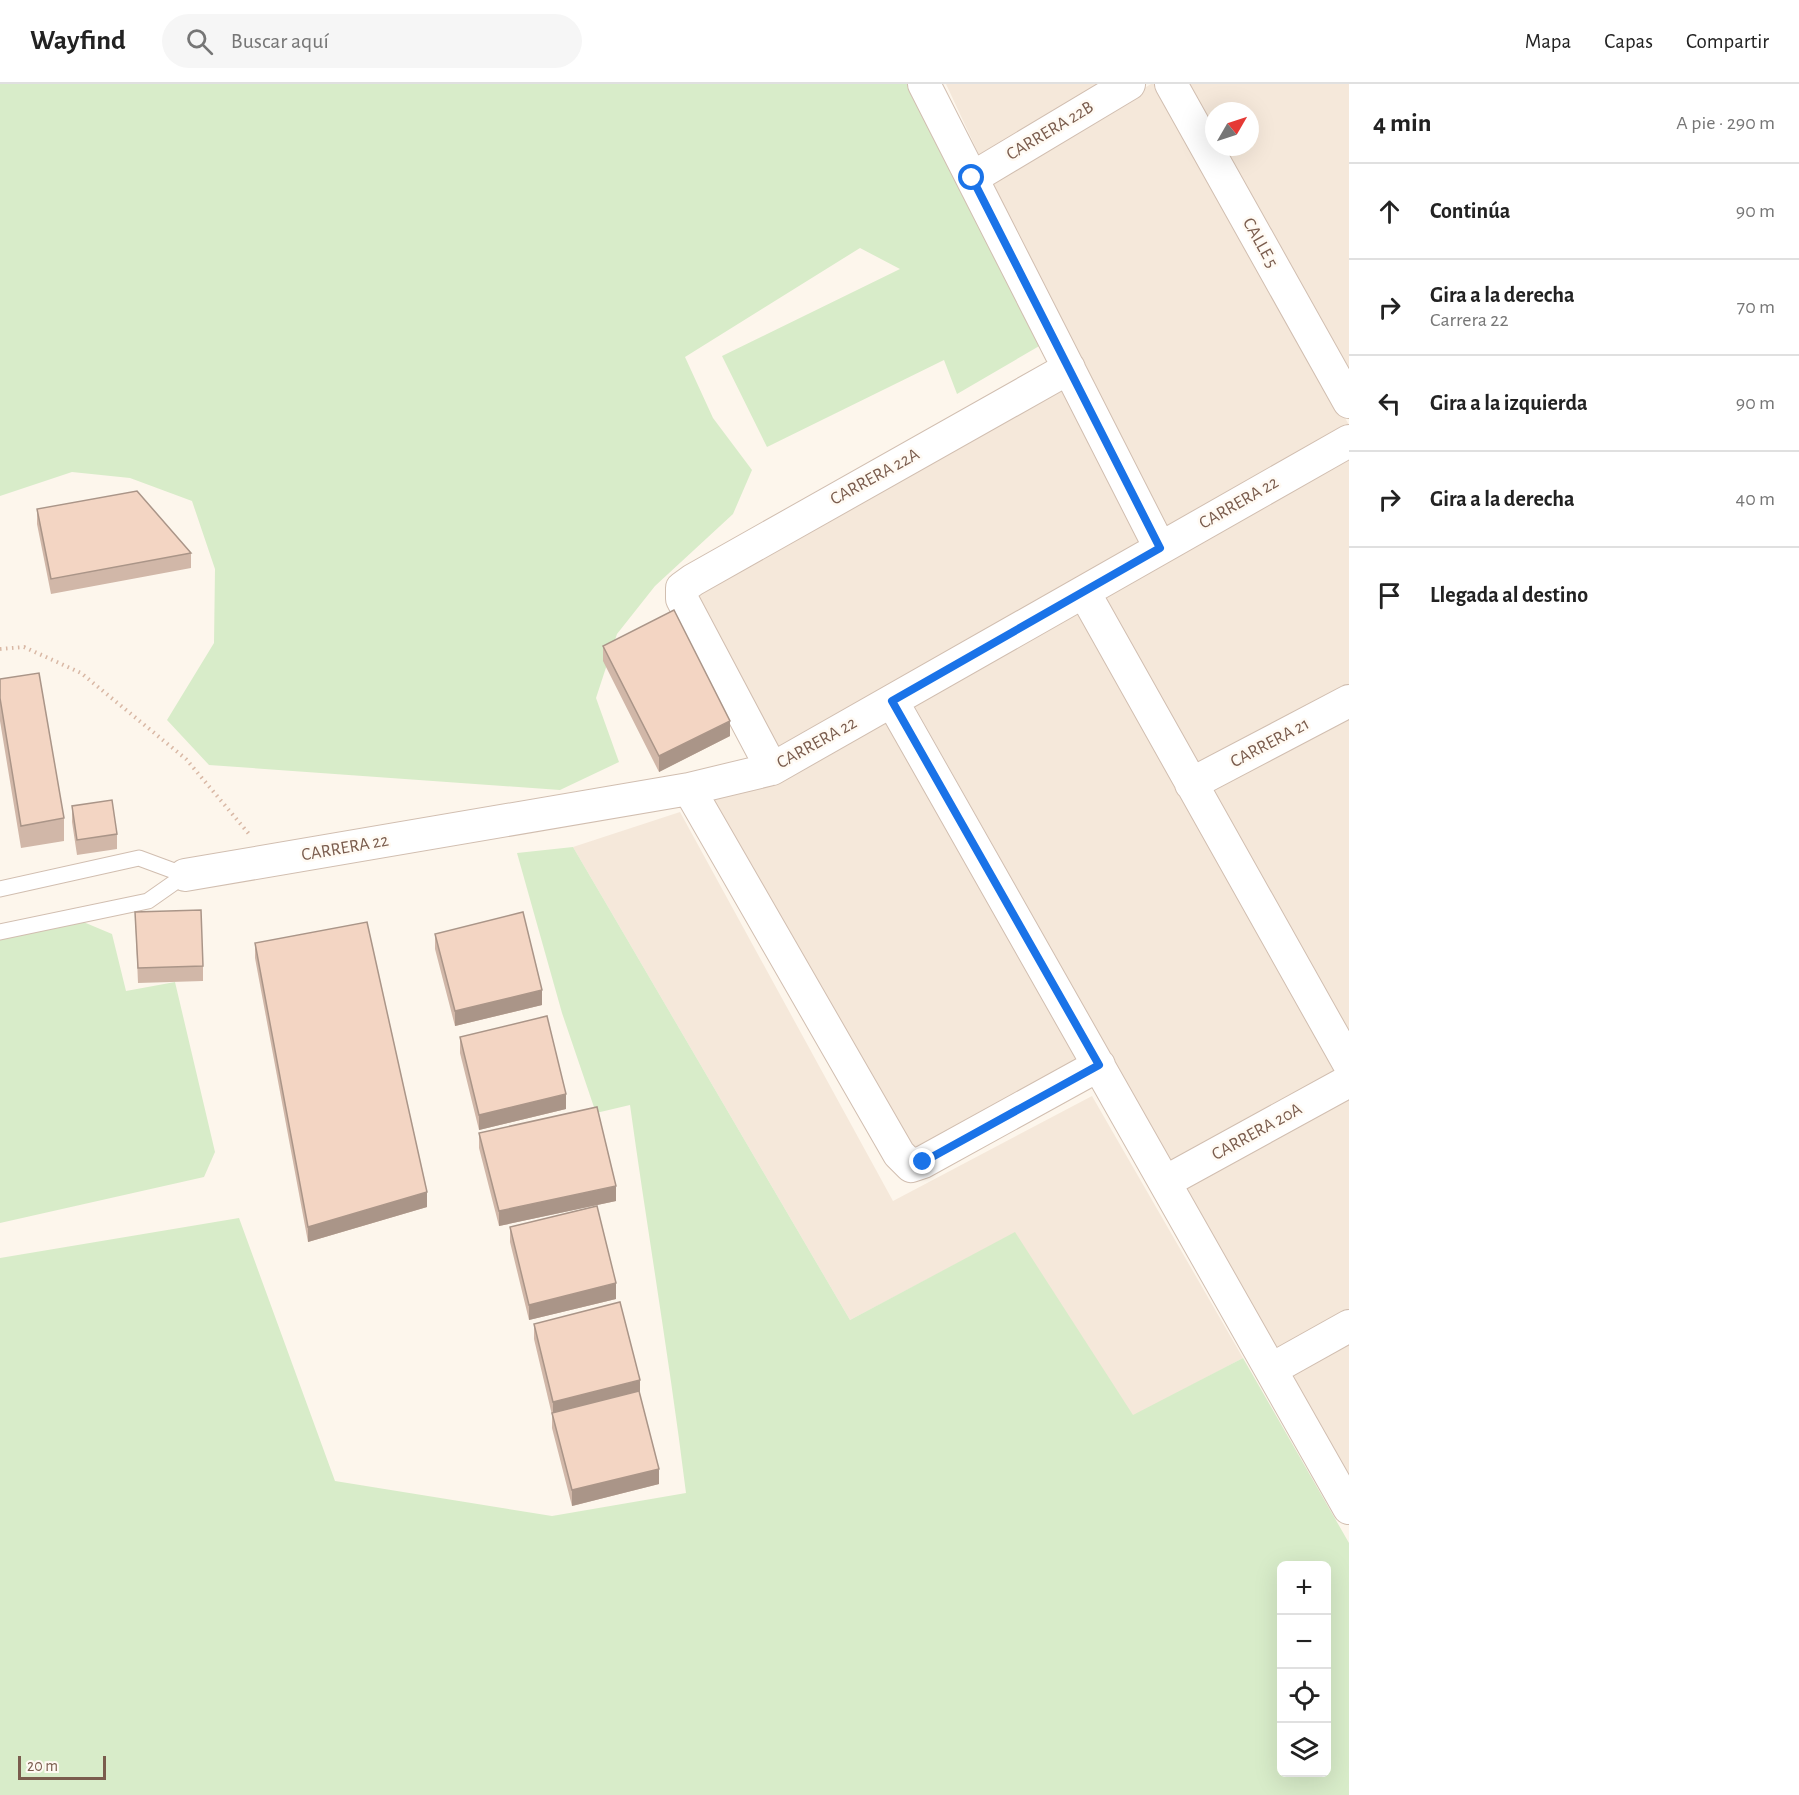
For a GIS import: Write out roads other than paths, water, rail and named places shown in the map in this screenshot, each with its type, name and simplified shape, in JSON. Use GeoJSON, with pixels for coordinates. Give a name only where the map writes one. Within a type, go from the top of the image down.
{"type":"FeatureCollection","features":[{"type":"Feature","properties":{"kind":"street"},"geometry":{"type":"LineString","coordinates":[[924,84],[1160,548]]}},
{"type":"Feature","properties":{"kind":"street","name":"CARRERA 22B"},"geometry":{"type":"LineString","coordinates":[[972,178],[1129,84]]}},
{"type":"Feature","properties":{"kind":"street","name":"CALLE 5"},"geometry":{"type":"LineString","coordinates":[[1171,84],[1349,402]]}},
{"type":"Feature","properties":{"kind":"street","name":"CARRERA 22A"},"geometry":{"type":"LineString","coordinates":[[772,769],[682,599],[682,588],[1069,368]]}},
{"type":"Feature","properties":{"kind":"street","name":"CARRERA 22"},"geometry":{"type":"LineString","coordinates":[[185,876],[689,789],[772,769],[1349,441]]}},
{"type":"Feature","properties":{"kind":"street"},"geometry":{"type":"LineString","coordinates":[[1084,592],[1349,1064]]}},
{"type":"Feature","properties":{"kind":"street"},"geometry":{"type":"LineString","coordinates":[[892,701],[1349,1508]]}},
{"type":"Feature","properties":{"kind":"street","name":"CARRERA 21"},"geometry":{"type":"LineString","coordinates":[[1191,784],[1349,701]]}},
{"type":"Feature","properties":{"kind":"street"},"geometry":{"type":"LineString","coordinates":[[689,789],[899,1154],[911,1166],[923,1162],[1099,1065]]}},
{"type":"Feature","properties":{"kind":"street","name":"CARRERA 20A"},"geometry":{"type":"LineString","coordinates":[[1165,1182],[1349,1081]]}},
{"type":"Feature","properties":{"kind":"street"},"geometry":{"type":"LineString","coordinates":[[1272,1369],[1349,1326]]}},
{"type":"Feature","properties":{"kind":"lane"},"geometry":{"type":"LineString","coordinates":[[0,889],[139,858],[185,876]]}},
{"type":"Feature","properties":{"kind":"lane"},"geometry":{"type":"LineString","coordinates":[[0,932],[148,902],[185,876]]}}]}
